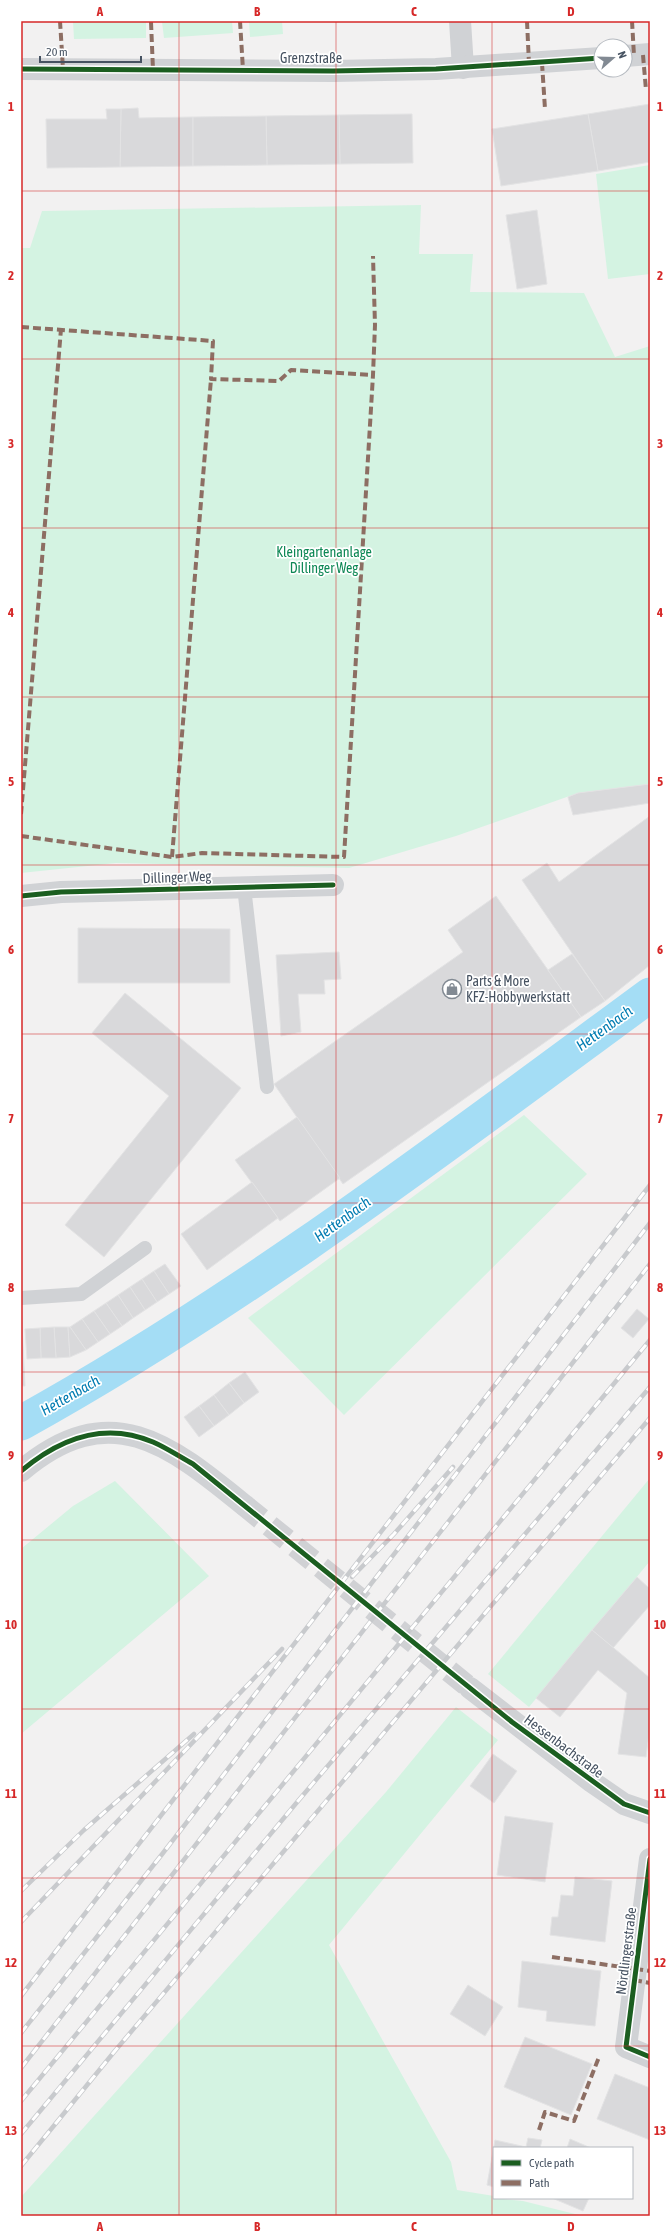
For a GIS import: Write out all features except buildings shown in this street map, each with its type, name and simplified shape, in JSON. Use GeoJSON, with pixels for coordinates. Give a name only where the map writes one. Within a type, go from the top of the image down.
{"type":"FeatureCollection","features":[{"type":"Feature","properties":{"kind":"street"},"geometry":{"type":"LineString","coordinates":[[460,21],[463,68]]}},
{"type":"Feature","properties":{"kind":"street"},"geometry":{"type":"LineString","coordinates":[[633,55],[650,54]]}},
{"type":"Feature","properties":{"kind":"street","name":"Grenzstraße"},"geometry":{"type":"LineString","coordinates":[[21,69],[333,71],[463,68],[593,59]]}},
{"type":"Feature","properties":{"kind":"street","name":"Dillinger Weg"},"geometry":{"type":"LineString","coordinates":[[21,896],[61,892],[334,885]]}},
{"type":"Feature","properties":{"kind":"street"},"geometry":{"type":"LineString","coordinates":[[21,1471],[39,1455],[79,1436],[121,1432],[152,1442],[193,1464],[244,1505]]}},
{"type":"Feature","properties":{"kind":"street","name":"Hessenbachstraße"},"geometry":{"type":"LineString","coordinates":[[470,1688],[592,1782],[624,1804],[650,1813]]}},
{"type":"Feature","properties":{"kind":"street","name":"Nördlingerstraße"},"geometry":{"type":"LineString","coordinates":[[650,1859],[626,2047],[650,2057]]}},
{"type":"Feature","properties":{"kind":"lane"},"geometry":{"type":"LineString","coordinates":[[244,887],[267,1087]]}},
{"type":"Feature","properties":{"kind":"lane"},"geometry":{"type":"LineString","coordinates":[[21,1298],[81,1294],[146,1248]]}},
{"type":"Feature","properties":{"kind":"green space"},"geometry":{"type":"Polygon","coordinates":[[[73,21],[146,21],[146,38],[74,39],[73,21]]]}},
{"type":"Feature","properties":{"kind":"green space"},"geometry":{"type":"Polygon","coordinates":[[[232,21],[233,33],[164,38],[162,22],[232,21]]]}},
{"type":"Feature","properties":{"kind":"green space"},"geometry":{"type":"Polygon","coordinates":[[[249,21],[282,21],[283,34],[250,37],[249,21]]]}},
{"type":"Feature","properties":{"kind":"green space"},"geometry":{"type":"Polygon","coordinates":[[[650,165],[650,274],[608,279],[596,174],[650,165]]]}},
{"type":"Feature","properties":{"kind":"green space","name":"Kleingartenanlage Dillinger Weg"},"geometry":{"type":"Polygon","coordinates":[[[421,205],[419,254],[473,254],[470,292],[584,293],[615,357],[650,346],[650,784],[578,793],[456,836],[349,868],[116,863],[21,873],[21,248],[30,248],[42,211],[421,205]]]}},
{"type":"Feature","properties":{"kind":"green space"},"geometry":{"type":"Polygon","coordinates":[[[524,1115],[587,1174],[344,1415],[248,1318],[524,1115]]]}},
{"type":"Feature","properties":{"kind":"green space"},"geometry":{"type":"Polygon","coordinates":[[[650,1478],[650,1561],[529,1707],[488,1674],[650,1478]]]}},
{"type":"Feature","properties":{"kind":"green space"},"geometry":{"type":"Polygon","coordinates":[[[115,1481],[209,1576],[21,1734],[21,1549],[73,1506],[115,1481]]]}},
{"type":"Feature","properties":{"kind":"green space"},"geometry":{"type":"Polygon","coordinates":[[[456,1707],[498,1740],[329,1945],[451,2162],[457,2190],[493,2196],[493,2199],[523,2201],[583,2216],[21,2216],[21,2197],[386,1792],[456,1707]]]}},
{"type":"Feature","properties":{"kind":"waterway","name":"Hettenbach"},"geometry":{"type":"LineString","coordinates":[[21,1423],[103,1375],[264,1273],[420,1164],[650,995]]}},
{"type":"Feature","properties":{"kind":"tunnel"},"geometry":{"type":"LineString","coordinates":[[244,1505],[470,1688]]}},
{"type":"Feature","properties":{"kind":"railway"},"geometry":{"type":"LineString","coordinates":[[21,1996],[650,1185]]}},
{"type":"Feature","properties":{"kind":"railway"},"geometry":{"type":"LineString","coordinates":[[21,2033],[163,1853],[650,1223]]}},
{"type":"Feature","properties":{"kind":"railway"},"geometry":{"type":"LineString","coordinates":[[21,2068],[650,1264]]}},
{"type":"Feature","properties":{"kind":"railway"},"geometry":{"type":"LineString","coordinates":[[21,2101],[650,1340]]}},
{"type":"Feature","properties":{"kind":"railway"},"geometry":{"type":"LineString","coordinates":[[21,2134],[298,1801],[650,1387]]}},
{"type":"Feature","properties":{"kind":"railway"},"geometry":{"type":"LineString","coordinates":[[21,2166],[114,2052],[650,1418]]}},
{"type":"Feature","properties":{"kind":"railway"},"geometry":{"type":"LineString","coordinates":[[352,1577],[394,1534],[453,1467]]}},
{"type":"Feature","properties":{"kind":"railway"},"geometry":{"type":"LineString","coordinates":[[21,1922],[282,1649]]}},
{"type":"Feature","properties":{"kind":"railway"},"geometry":{"type":"LineString","coordinates":[[21,1891],[84,1830],[194,1734]]}},
{"type":"Feature","properties":{"kind":"marked path"},"geometry":{"type":"LineString","coordinates":[[60,21],[63,69]]}},
{"type":"Feature","properties":{"kind":"marked path"},"geometry":{"type":"LineString","coordinates":[[240,21],[243,70]]}},
{"type":"Feature","properties":{"kind":"marked path"},"geometry":{"type":"LineString","coordinates":[[527,21],[529,64]]}},
{"type":"Feature","properties":{"kind":"marked path"},"geometry":{"type":"LineString","coordinates":[[632,21],[634,56]]}},
{"type":"Feature","properties":{"kind":"marked path"},"geometry":{"type":"LineString","coordinates":[[151,22],[153,70]]}},
{"type":"Feature","properties":{"kind":"marked path"},"geometry":{"type":"LineString","coordinates":[[643,55],[646,90]]}},
{"type":"Feature","properties":{"kind":"marked path"},"geometry":{"type":"LineString","coordinates":[[542,63],[545,109]]}},
{"type":"Feature","properties":{"kind":"marked path"},"geometry":{"type":"LineString","coordinates":[[21,836],[172,857],[202,853],[344,857],[373,375],[375,325],[373,256]]}},
{"type":"Feature","properties":{"kind":"marked path"},"geometry":{"type":"LineString","coordinates":[[21,327],[213,341],[211,379],[279,381],[291,370],[373,375]]}},
{"type":"Feature","properties":{"kind":"marked path"},"geometry":{"type":"LineString","coordinates":[[21,814],[61,329]]}},
{"type":"Feature","properties":{"kind":"marked path"},"geometry":{"type":"LineString","coordinates":[[172,857],[211,379]]}},
{"type":"Feature","properties":{"kind":"marked path"},"geometry":{"type":"LineString","coordinates":[[552,1957],[650,1971]]}},
{"type":"Feature","properties":{"kind":"marked path"},"geometry":{"type":"LineString","coordinates":[[634,1980],[650,1983]]}},
{"type":"Feature","properties":{"kind":"marked path"},"geometry":{"type":"LineString","coordinates":[[539,2130],[545,2112],[574,2121],[599,2057]]}},
{"type":"Feature","properties":{"kind":"cycle path"},"geometry":{"type":"LineString","coordinates":[[21,69],[333,71],[436,69],[593,59]]}},
{"type":"Feature","properties":{"kind":"cycle path"},"geometry":{"type":"LineString","coordinates":[[21,896],[61,892],[333,885]]}},
{"type":"Feature","properties":{"kind":"cycle path"},"geometry":{"type":"LineString","coordinates":[[21,1471],[51,1450],[67,1442],[100,1434],[117,1433],[135,1436],[163,1447],[193,1464],[512,1722],[624,1804],[650,1813]]}},
{"type":"Feature","properties":{"kind":"cycle path"},"geometry":{"type":"LineString","coordinates":[[650,1859],[626,2047],[650,2057]]}},
{"type":"Feature","properties":{"kind":"place","name":"Parts & More KFZ-Hobbywerkstatt"},"geometry":{"type":"Point","coordinates":[452,989]}}]}
